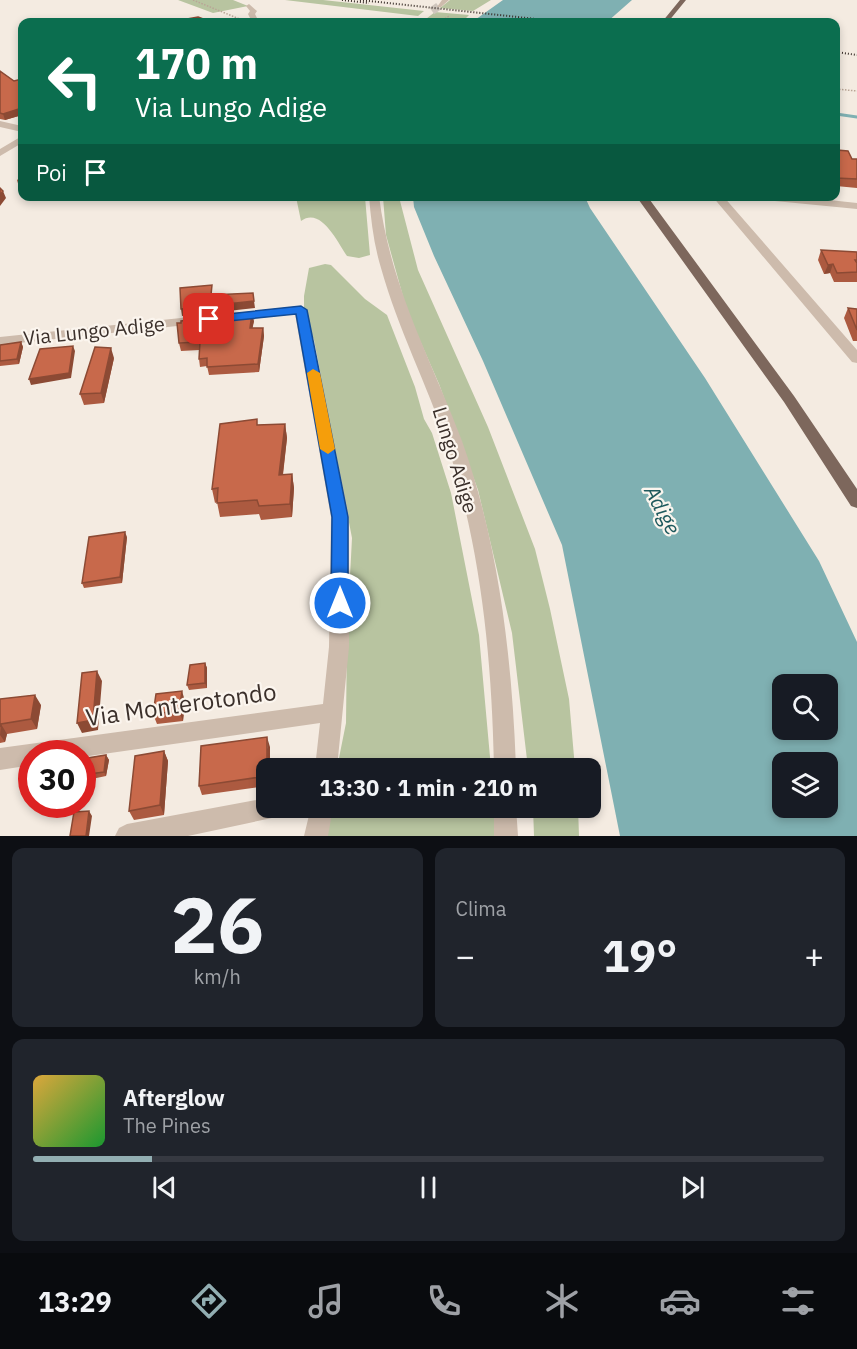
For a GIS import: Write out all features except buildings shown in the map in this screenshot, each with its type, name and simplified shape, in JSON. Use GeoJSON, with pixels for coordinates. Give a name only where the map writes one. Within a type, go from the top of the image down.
{"type":"FeatureCollection","features":[{"type":"Feature","properties":{"kind":"main road"},"geometry":{"type":"LineString","coordinates":[[668,18],[683,0]]}},
{"type":"Feature","properties":{"kind":"main road"},"geometry":{"type":"LineString","coordinates":[[645,201],[789,399],[857,502]]}},
{"type":"Feature","properties":{"kind":"street"},"geometry":{"type":"LineString","coordinates":[[439,6],[446,0]]}},
{"type":"Feature","properties":{"kind":"street"},"geometry":{"type":"LineString","coordinates":[[249,6],[254,11],[251,14],[254,18]]}},
{"type":"Feature","properties":{"kind":"street"},"geometry":{"type":"LineString","coordinates":[[0,124],[18,128]]}},
{"type":"Feature","properties":{"kind":"street"},"geometry":{"type":"LineString","coordinates":[[0,153],[18,141]]}},
{"type":"Feature","properties":{"kind":"street"},"geometry":{"type":"LineString","coordinates":[[10,146],[18,146]]}},
{"type":"Feature","properties":{"kind":"street","name":"Lungo Adige"},"geometry":{"type":"LineString","coordinates":[[375,201],[385,261],[465,476],[487,580],[505,717],[505,758]]}},
{"type":"Feature","properties":{"kind":"street"},"geometry":{"type":"LineString","coordinates":[[720,201],[857,359]]}},
{"type":"Feature","properties":{"kind":"street"},"geometry":{"type":"LineString","coordinates":[[819,201],[857,206]]}},
{"type":"Feature","properties":{"kind":"street","name":"Via Lungo Adige"},"geometry":{"type":"LineString","coordinates":[[0,341],[301,310],[340,517],[339,647],[327,758]]}},
{"type":"Feature","properties":{"kind":"street","name":"Via Monterotondo"},"geometry":{"type":"LineString","coordinates":[[96,745],[331,712]]}},
{"type":"Feature","properties":{"kind":"street"},"geometry":{"type":"LineString","coordinates":[[0,759],[18,756]]}},
{"type":"Feature","properties":{"kind":"street"},"geometry":{"type":"LineString","coordinates":[[127,836],[256,811]]}},
{"type":"Feature","properties":{"kind":"street"},"geometry":{"type":"LineString","coordinates":[[316,836],[320,818]]}},
{"type":"Feature","properties":{"kind":"street"},"geometry":{"type":"LineString","coordinates":[[505,818],[506,836]]}},
{"type":"Feature","properties":{"kind":"path"},"geometry":{"type":"LineString","coordinates":[[193,0],[240,18]]}},
{"type":"Feature","properties":{"kind":"path"},"geometry":{"type":"LineString","coordinates":[[840,89],[857,91]]}},
{"type":"Feature","properties":{"kind":"green space"},"geometry":{"type":"Polygon","coordinates":[[[178,0],[233,0],[248,6],[213,13],[178,0]]]}},
{"type":"Feature","properties":{"kind":"green space"},"geometry":{"type":"Polygon","coordinates":[[[285,0],[323,0],[424,11],[418,16],[285,0]]]}},
{"type":"Feature","properties":{"kind":"green space"},"geometry":{"type":"Polygon","coordinates":[[[450,0],[491,0],[473,11],[440,8],[450,0]]]}},
{"type":"Feature","properties":{"kind":"green space"},"geometry":{"type":"Polygon","coordinates":[[[435,12],[469,15],[466,18],[427,18],[435,12]]]}},
{"type":"Feature","properties":{"kind":"green space"},"geometry":{"type":"Polygon","coordinates":[[[297,201],[365,201],[370,255],[359,258],[347,256],[334,235],[322,222],[315,218],[301,221],[297,201]]]}},
{"type":"Feature","properties":{"kind":"green space"},"geometry":{"type":"Polygon","coordinates":[[[383,201],[400,201],[418,270],[488,427],[535,549],[569,699],[574,758],[527,758],[512,633],[478,490],[439,384],[407,311],[386,235],[383,201]]]}},
{"type":"Feature","properties":{"kind":"green space"},"geometry":{"type":"Polygon","coordinates":[[[325,264],[331,265],[365,299],[387,315],[415,387],[451,493],[479,635],[490,758],[339,758],[346,723],[347,634],[352,538],[314,340],[304,314],[304,296],[309,268],[325,264]]]}},
{"type":"Feature","properties":{"kind":"green space"},"geometry":{"type":"Polygon","coordinates":[[[328,818],[494,818],[494,836],[325,836],[328,818]]]}},
{"type":"Feature","properties":{"kind":"green space"},"geometry":{"type":"Polygon","coordinates":[[[533,818],[578,818],[579,836],[534,836],[533,818]]]}},
{"type":"Feature","properties":{"kind":"water"},"geometry":{"type":"Polygon","coordinates":[[[503,0],[632,0],[612,18],[478,18],[503,0]]]}},
{"type":"Feature","properties":{"kind":"water","name":"Adige"},"geometry":{"type":"Polygon","coordinates":[[[413,201],[587,201],[705,378],[819,561],[857,642],[857,836],[620,836],[562,545],[483,361],[434,256],[413,201]]]}},
{"type":"Feature","properties":{"kind":"waterway"},"geometry":{"type":"LineString","coordinates":[[840,115],[857,117]]}},
{"type":"Feature","properties":{"kind":"tunnel"},"geometry":{"type":"LineString","coordinates":[[432,11],[439,6]]}},
{"type":"Feature","properties":{"kind":"railway"},"geometry":{"type":"LineString","coordinates":[[342,0],[369,3]]}},
{"type":"Feature","properties":{"kind":"railway"},"geometry":{"type":"LineString","coordinates":[[360,0],[527,18]]}},
{"type":"Feature","properties":{"kind":"railway"},"geometry":{"type":"LineString","coordinates":[[840,53],[857,55]]}},
{"type":"Feature","properties":{"kind":"slow traffic"},"geometry":{"type":"LineString","coordinates":[[313,373],[328,449]]}},
{"type":"Feature","properties":{"kind":"route"},"geometry":{"type":"LineString","coordinates":[[209,319],[301,310],[340,517],[340,603]]}}]}
